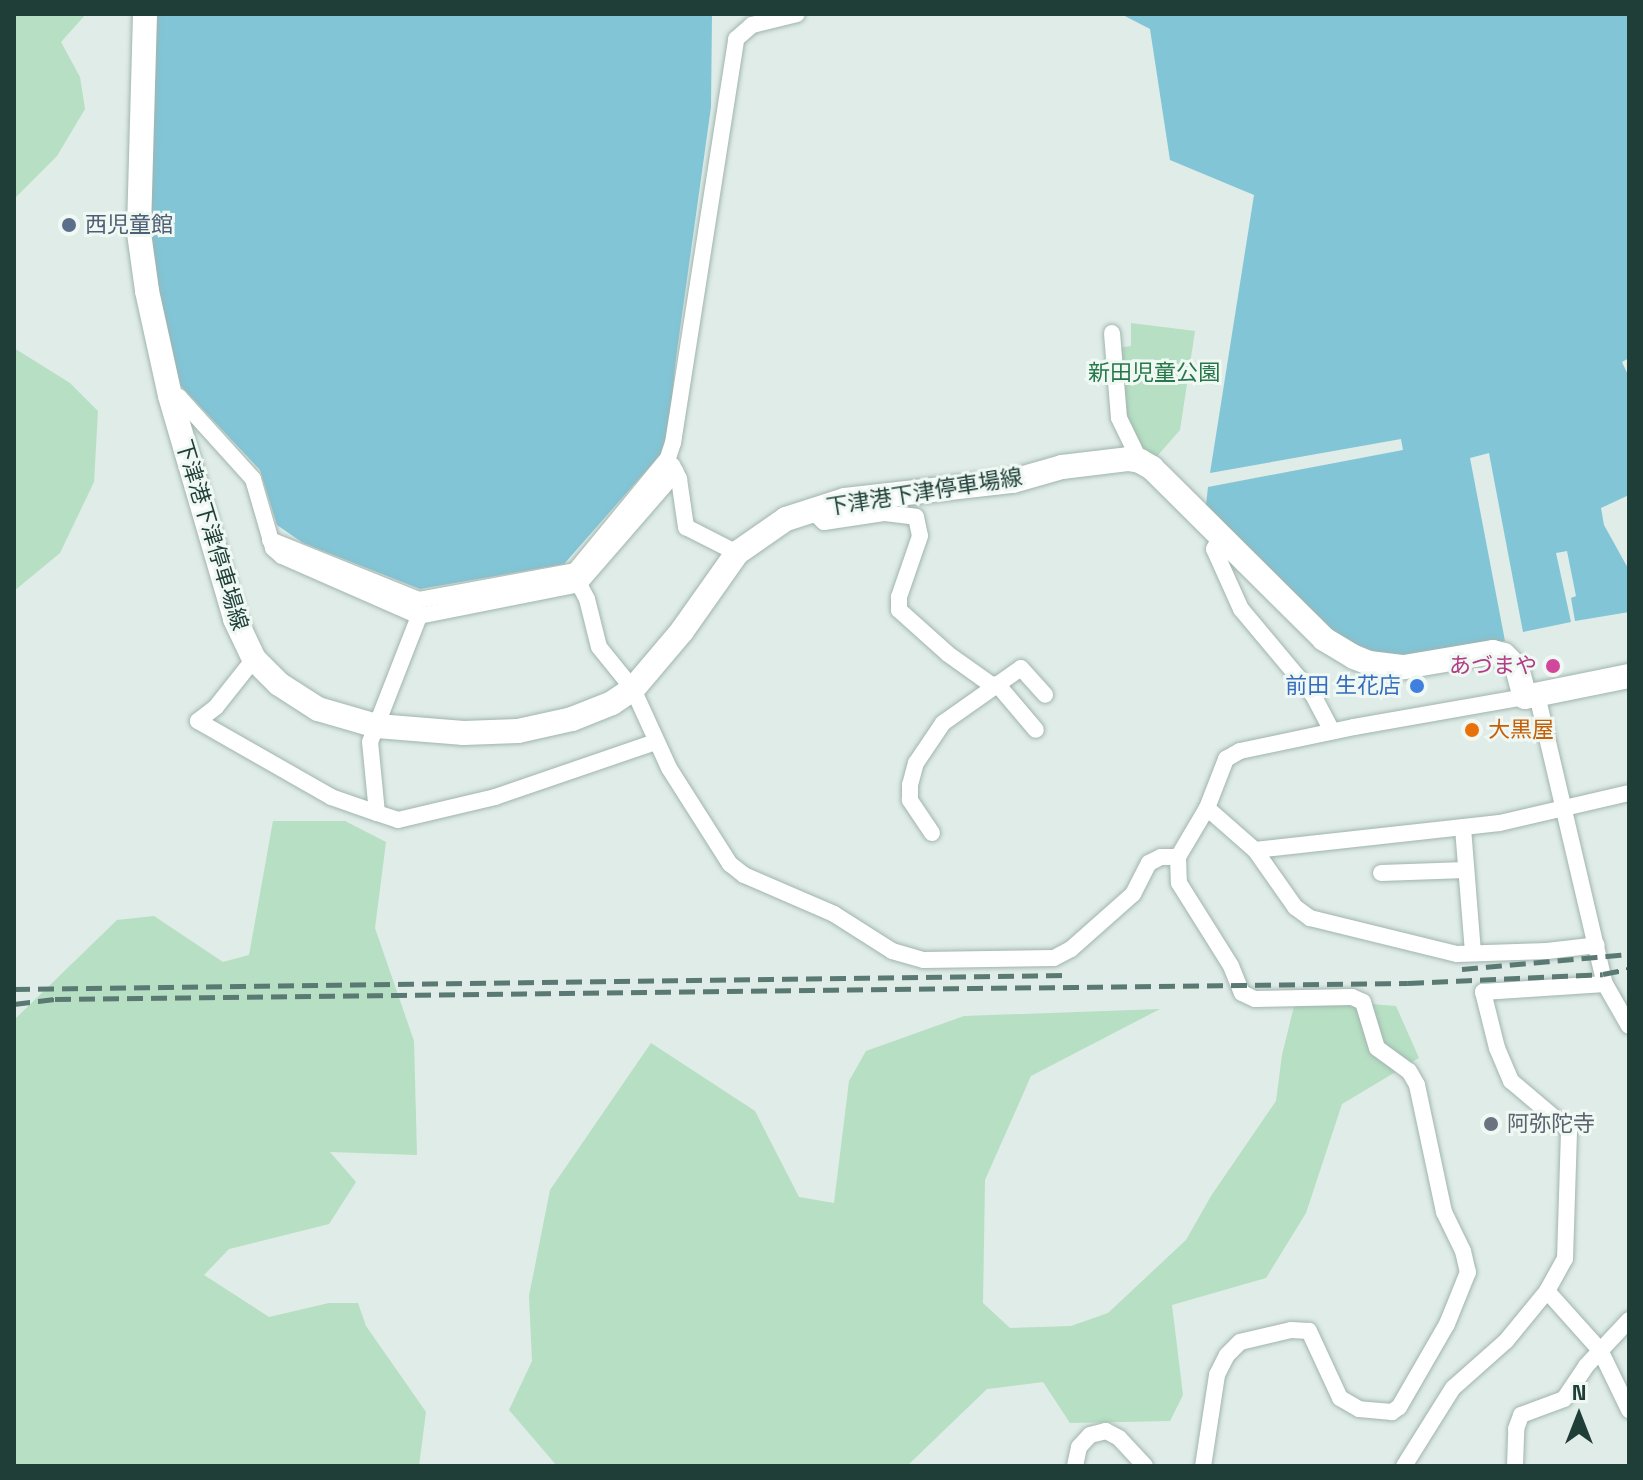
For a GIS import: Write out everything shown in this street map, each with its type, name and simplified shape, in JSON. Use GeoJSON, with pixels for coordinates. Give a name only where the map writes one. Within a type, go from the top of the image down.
{"type":"FeatureCollection","features":[{"type":"Feature","properties":{"kind":"main road","name":"下津港下津停車場線"},"geometry":{"type":"LineString","coordinates":[[145,14],[139,233],[147,291],[170,396],[235,619],[254,659],[279,684],[318,709],[377,726],[464,733],[518,731],[572,719],[612,703],[633,689],[682,631],[737,553],[786,519],[845,500],[1013,481],[1062,467],[1140,461]]}},
{"type":"Feature","properties":{"kind":"main road"},"geometry":{"type":"LineString","coordinates":[[1140,461],[1339,649],[1369,663],[1404,667],[1493,652],[1504,655],[1517,668],[1531,696],[1629,676]]}},
{"type":"Feature","properties":{"kind":"street"},"geometry":{"type":"LineString","coordinates":[[737,553],[686,527],[672,465],[673,443],[736,39],[752,25],[797,14]]}},
{"type":"Feature","properties":{"kind":"street"},"geometry":{"type":"LineString","coordinates":[[1112,333],[1119,418],[1140,461]]}},
{"type":"Feature","properties":{"kind":"street"},"geometry":{"type":"LineString","coordinates":[[170,396],[179,397],[253,479],[273,548],[282,556],[419,616],[579,584],[672,465]]}},
{"type":"Feature","properties":{"kind":"street"},"geometry":{"type":"LineString","coordinates":[[270,540],[419,600],[575,571],[672,465]]}},
{"type":"Feature","properties":{"kind":"street"},"geometry":{"type":"LineString","coordinates":[[811,509],[824,522],[885,513],[916,517],[920,536],[899,597],[899,610],[948,654],[995,685],[1036,730]]}},
{"type":"Feature","properties":{"kind":"street"},"geometry":{"type":"LineString","coordinates":[[1221,536],[1214,549],[1241,609],[1313,695],[1332,731]]}},
{"type":"Feature","properties":{"kind":"street"},"geometry":{"type":"LineString","coordinates":[[579,584],[587,599],[599,647],[633,689],[651,722],[656,742],[730,864],[744,875],[834,914],[892,951],[924,960],[1054,958],[1071,949],[1133,894],[1149,863],[1161,857],[1178,857]]}},
{"type":"Feature","properties":{"kind":"street"},"geometry":{"type":"LineString","coordinates":[[377,813],[370,742],[419,616]]}},
{"type":"Feature","properties":{"kind":"street"},"geometry":{"type":"LineString","coordinates":[[254,659],[216,707],[198,721],[331,797],[398,820],[495,797],[656,742]]}},
{"type":"Feature","properties":{"kind":"street"},"geometry":{"type":"LineString","coordinates":[[932,833],[910,800],[916,763],[950,715],[1024,668],[1045,695]]}},
{"type":"Feature","properties":{"kind":"street"},"geometry":{"type":"LineString","coordinates":[[1203,1466],[1217,1375],[1227,1355],[1240,1342],[1291,1330],[1309,1331],[1340,1398],[1359,1409],[1392,1412],[1399,1407],[1447,1324],[1468,1272],[1463,1251],[1444,1212],[1417,1085],[1409,1071],[1377,1048],[1363,1002],[1352,997],[1255,999],[1242,993],[1231,966],[1179,883],[1178,857],[1207,808],[1226,759],[1240,751],[1332,731],[1531,696],[1565,807],[1605,984],[1629,1026]]}},
{"type":"Feature","properties":{"kind":"street"},"geometry":{"type":"LineString","coordinates":[[1255,850],[1463,828],[1629,793]]}},
{"type":"Feature","properties":{"kind":"street"},"geometry":{"type":"LineString","coordinates":[[1207,808],[1255,850],[1295,907],[1310,918],[1457,954],[1597,945]]}},
{"type":"Feature","properties":{"kind":"street"},"geometry":{"type":"LineString","coordinates":[[1463,828],[1473,953]]}},
{"type":"Feature","properties":{"kind":"street"},"geometry":{"type":"LineString","coordinates":[[1381,873],[1466,870]]}},
{"type":"Feature","properties":{"kind":"street"},"geometry":{"type":"LineString","coordinates":[[1404,1466],[1453,1388],[1506,1341],[1547,1291],[1565,1259],[1571,1160],[1569,1130],[1511,1081],[1497,1048],[1483,992],[1605,984]]}},
{"type":"Feature","properties":{"kind":"street"},"geometry":{"type":"LineString","coordinates":[[1547,1291],[1600,1350],[1629,1410]]}},
{"type":"Feature","properties":{"kind":"street"},"geometry":{"type":"LineString","coordinates":[[1515,1466],[1516,1429],[1521,1415],[1564,1399],[1600,1350],[1629,1320]]}},
{"type":"Feature","properties":{"kind":"street"},"geometry":{"type":"LineString","coordinates":[[1075,1466],[1079,1447],[1090,1435],[1106,1431],[1119,1438],[1145,1466]]}},
{"type":"Feature","properties":{"kind":"green space"},"geometry":{"type":"Polygon","coordinates":[[[14,14],[86,14],[61,42],[80,77],[85,109],[57,156],[14,199],[14,14]]]}},
{"type":"Feature","properties":{"kind":"green space","name":"新田児童公園"},"geometry":{"type":"Polygon","coordinates":[[[1131,323],[1195,331],[1180,430],[1152,462],[1141,451],[1123,415],[1118,348],[1131,346],[1131,323]]]}},
{"type":"Feature","properties":{"kind":"green space"},"geometry":{"type":"Polygon","coordinates":[[[14,348],[70,383],[98,411],[94,482],[60,553],[14,591],[14,348]]]}},
{"type":"Feature","properties":{"kind":"green space"},"geometry":{"type":"Polygon","coordinates":[[[273,821],[345,821],[386,842],[375,928],[414,1041],[417,1155],[330,1152],[356,1182],[329,1224],[229,1249],[204,1275],[269,1317],[329,1303],[358,1303],[366,1326],[426,1412],[419,1466],[14,1466],[14,1020],[117,920],[154,916],[223,962],[249,955],[273,821]]]}},
{"type":"Feature","properties":{"kind":"green space"},"geometry":{"type":"Polygon","coordinates":[[[1296,998],[1396,1006],[1419,1058],[1342,1104],[1306,1213],[1266,1278],[1172,1305],[1183,1395],[1170,1421],[1070,1423],[1043,1382],[987,1389],[907,1466],[557,1466],[509,1410],[532,1361],[529,1296],[550,1190],[651,1043],[755,1111],[799,1197],[834,1203],[849,1081],[866,1051],[964,1016],[1160,1009],[1031,1076],[985,1180],[983,1303],[1010,1328],[1071,1326],[1108,1313],[1186,1240],[1211,1196],[1276,1101],[1282,1055],[1296,998]]]}},
{"type":"Feature","properties":{"kind":"water"},"geometry":{"type":"Polygon","coordinates":[[[152,14],[712,14],[711,107],[676,358],[667,447],[564,564],[420,589],[303,543],[277,525],[260,470],[179,384],[151,258],[147,206],[152,14]]]}},
{"type":"Feature","properties":{"kind":"water"},"geometry":{"type":"Polygon","coordinates":[[[1121,14],[1629,14],[1629,358],[1622,362],[1629,377],[1629,495],[1601,508],[1604,525],[1629,570],[1629,612],[1575,621],[1571,598],[1576,596],[1567,551],[1556,553],[1571,622],[1523,632],[1489,453],[1470,458],[1505,641],[1427,657],[1393,657],[1361,649],[1336,636],[1206,505],[1208,487],[1403,450],[1401,439],[1210,473],[1254,195],[1170,160],[1150,29],[1121,14]]]}},
{"type":"Feature","properties":{"kind":"railway"},"geometry":{"type":"LineString","coordinates":[[1462,969],[1629,954]]}},
{"type":"Feature","properties":{"kind":"railway"},"geometry":{"type":"LineString","coordinates":[[14,1004],[55,999],[1408,983],[1603,974],[1629,969]]}},
{"type":"Feature","properties":{"kind":"railway"},"geometry":{"type":"LineString","coordinates":[[14,989],[1066,975]]}},
{"type":"Feature","properties":{"kind":"place","name":"西児童館"},"geometry":{"type":"Point","coordinates":[69,225]}},
{"type":"Feature","properties":{"kind":"place","name":"あづまや"},"geometry":{"type":"Point","coordinates":[1553,666]}},
{"type":"Feature","properties":{"kind":"place","name":"前田 生花店"},"geometry":{"type":"Point","coordinates":[1417,686]}},
{"type":"Feature","properties":{"kind":"place","name":"大黒屋"},"geometry":{"type":"Point","coordinates":[1472,730]}},
{"type":"Feature","properties":{"kind":"place","name":"阿弥陀寺"},"geometry":{"type":"Point","coordinates":[1491,1124]}}]}
